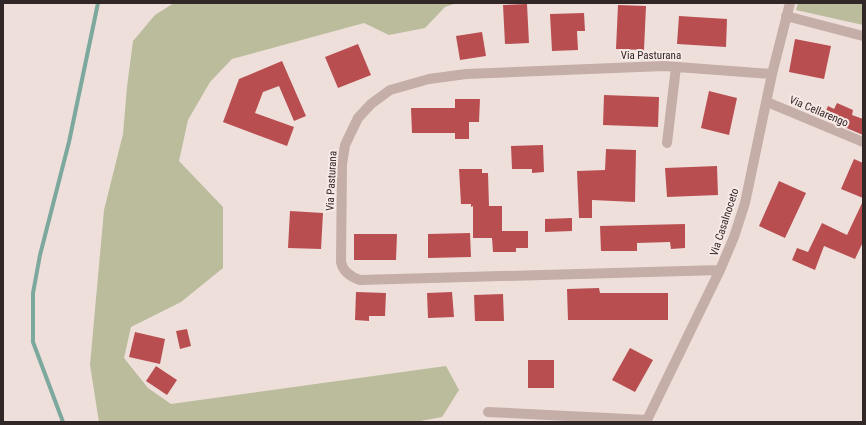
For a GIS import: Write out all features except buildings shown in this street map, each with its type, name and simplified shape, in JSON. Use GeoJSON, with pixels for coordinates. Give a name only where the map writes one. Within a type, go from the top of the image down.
{"type":"FeatureCollection","features":[{"type":"Feature","properties":{"kind":"street","name":"Via Casalnoceto"},"geometry":{"type":"LineString","coordinates":[[646,421],[720,270],[745,203],[772,74],[790,3]]}},
{"type":"Feature","properties":{"kind":"street"},"geometry":{"type":"LineString","coordinates":[[786,16],[863,36]]}},
{"type":"Feature","properties":{"kind":"street"},"geometry":{"type":"LineString","coordinates":[[667,143],[676,67]]}},
{"type":"Feature","properties":{"kind":"street","name":"Via Pasturana"},"geometry":{"type":"LineString","coordinates":[[720,270],[365,281],[350,276],[343,268],[341,262],[343,152],[352,128],[358,118],[372,104],[390,90],[430,79],[466,74],[676,67],[772,74]]}},
{"type":"Feature","properties":{"kind":"street","name":"Via Cellarengo"},"geometry":{"type":"LineString","coordinates":[[767,102],[863,142]]}},
{"type":"Feature","properties":{"kind":"street"},"geometry":{"type":"LineString","coordinates":[[488,412],[646,421]]}},
{"type":"Feature","properties":{"kind":"green space"},"geometry":{"type":"Polygon","coordinates":[[[174,3],[457,3],[445,7],[425,28],[389,35],[364,23],[232,59],[210,82],[188,120],[179,161],[223,207],[223,268],[181,302],[131,327],[124,358],[148,388],[171,404],[446,366],[459,390],[442,417],[415,422],[99,422],[90,365],[104,210],[123,134],[133,41],[155,15],[174,3]]]}},
{"type":"Feature","properties":{"kind":"green space"},"geometry":{"type":"Polygon","coordinates":[[[798,3],[863,3],[863,25],[796,10],[798,3]]]}},
{"type":"Feature","properties":{"kind":"waterway"},"geometry":{"type":"LineString","coordinates":[[63,422],[33,342],[33,293],[40,255],[69,142],[98,3]]}}]}
